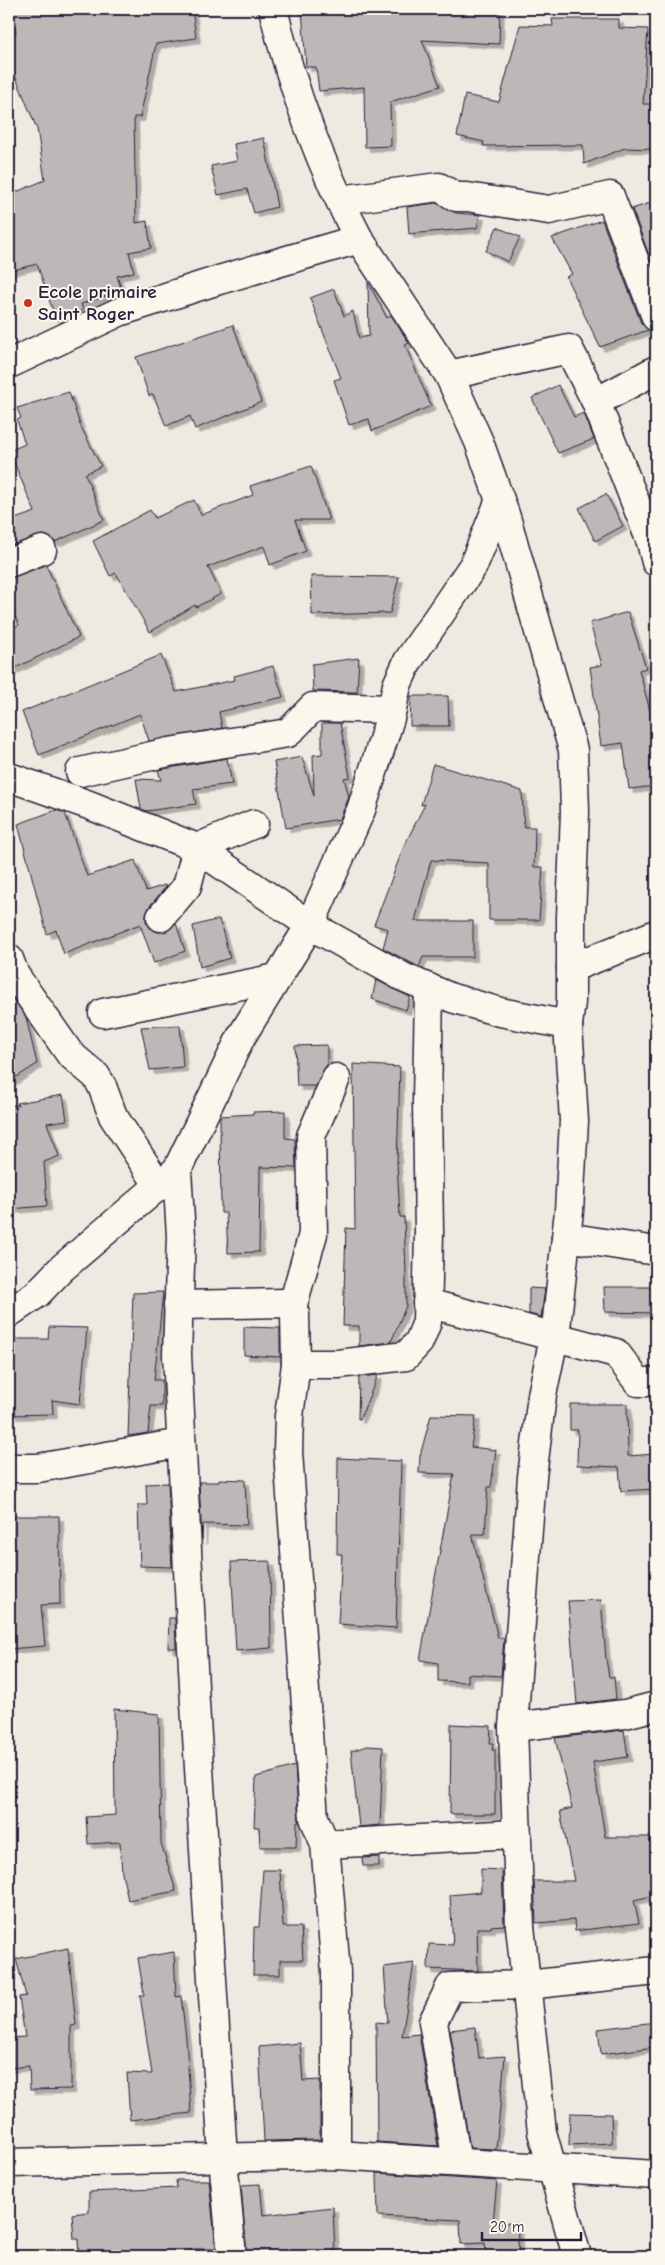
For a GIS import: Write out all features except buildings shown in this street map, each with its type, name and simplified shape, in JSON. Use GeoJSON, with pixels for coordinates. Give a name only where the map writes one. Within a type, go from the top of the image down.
{"type":"FeatureCollection","features":[{"type":"Feature","properties":{"kind":"street"},"geometry":{"type":"LineString","coordinates":[[273,9],[321,159],[358,239],[448,375],[479,442],[500,500],[532,604],[573,750],[575,784],[568,1025],[574,1121],[566,1237],[554,1336],[542,1395],[532,1477],[514,1727],[520,1926],[542,2132],[551,2170],[577,2256]]}},
{"type":"Feature","properties":{"kind":"street"},"geometry":{"type":"LineString","coordinates":[[340,200],[439,187],[456,197],[467,197],[549,210],[610,196],[656,317]]}},
{"type":"Feature","properties":{"kind":"street"},"geometry":{"type":"LineString","coordinates":[[9,364],[119,312],[358,239]]}},
{"type":"Feature","properties":{"kind":"street"},"geometry":{"type":"LineString","coordinates":[[448,375],[569,349],[596,402],[651,542],[656,562]]}},
{"type":"Feature","properties":{"kind":"street"},"geometry":{"type":"LineString","coordinates":[[596,402],[656,370]]}},
{"type":"Feature","properties":{"kind":"street"},"geometry":{"type":"LineString","coordinates":[[9,1313],[38,1294],[61,1269],[168,1178],[241,1037],[310,925],[362,810],[397,685],[408,662],[473,566],[500,500]]}},
{"type":"Feature","properties":{"kind":"street"},"geometry":{"type":"LineString","coordinates":[[9,563],[42,550]]}},
{"type":"Feature","properties":{"kind":"street"},"geometry":{"type":"LineString","coordinates":[[80,772],[168,752],[288,733],[313,707],[392,708]]}},
{"type":"Feature","properties":{"kind":"street"},"geometry":{"type":"LineString","coordinates":[[9,777],[89,805],[197,848],[310,925],[403,977],[452,998],[500,1012],[568,1025]]}},
{"type":"Feature","properties":{"kind":"street"},"geometry":{"type":"LineString","coordinates":[[197,848],[254,824]]}},
{"type":"Feature","properties":{"kind":"street"},"geometry":{"type":"LineString","coordinates":[[161,917],[187,886],[197,848]]}},
{"type":"Feature","properties":{"kind":"street"},"geometry":{"type":"LineString","coordinates":[[571,968],[656,934]]}},
{"type":"Feature","properties":{"kind":"street"},"geometry":{"type":"LineString","coordinates":[[9,959],[15,975],[70,1054],[96,1076],[102,1086],[113,1116],[168,1178],[180,1236],[177,1355],[194,1687],[232,2256]]}},
{"type":"Feature","properties":{"kind":"street"},"geometry":{"type":"LineString","coordinates":[[103,1013],[277,978]]}},
{"type":"Feature","properties":{"kind":"street"},"geometry":{"type":"LineString","coordinates":[[296,1364],[338,1364],[406,1356],[418,1342],[427,1322],[430,1232],[427,1103],[429,988]]}},
{"type":"Feature","properties":{"kind":"street"},"geometry":{"type":"LineString","coordinates":[[292,1308],[313,1234],[311,1136],[336,1078]]}},
{"type":"Feature","properties":{"kind":"street"},"geometry":{"type":"LineString","coordinates":[[566,1237],[656,1251]]}},
{"type":"Feature","properties":{"kind":"street"},"geometry":{"type":"LineString","coordinates":[[178,1305],[286,1303],[295,1314],[296,1364],[289,1416],[288,1452],[314,1818],[325,1844],[336,1972],[336,2155]]}},
{"type":"Feature","properties":{"kind":"street"},"geometry":{"type":"LineString","coordinates":[[427,1303],[616,1354],[638,1382],[656,1382]]}},
{"type":"Feature","properties":{"kind":"street"},"geometry":{"type":"LineString","coordinates":[[9,1468],[38,1468],[182,1443]]}},
{"type":"Feature","properties":{"kind":"street"},"geometry":{"type":"LineString","coordinates":[[514,1727],[625,1714],[656,1706]]}},
{"type":"Feature","properties":{"kind":"street"},"geometry":{"type":"LineString","coordinates":[[325,1844],[517,1834]]}},
{"type":"Feature","properties":{"kind":"street"},"geometry":{"type":"LineString","coordinates":[[457,2162],[433,2022],[450,1987],[527,1985],[656,1971]]}},
{"type":"Feature","properties":{"kind":"street"},"geometry":{"type":"LineString","coordinates":[[9,2163],[336,2155],[551,2170],[656,2175]]}},
{"type":"Feature","properties":{"kind":"place","name":"Ecole primaire Saint Roger"},"geometry":{"type":"Point","coordinates":[28,303]}}]}
